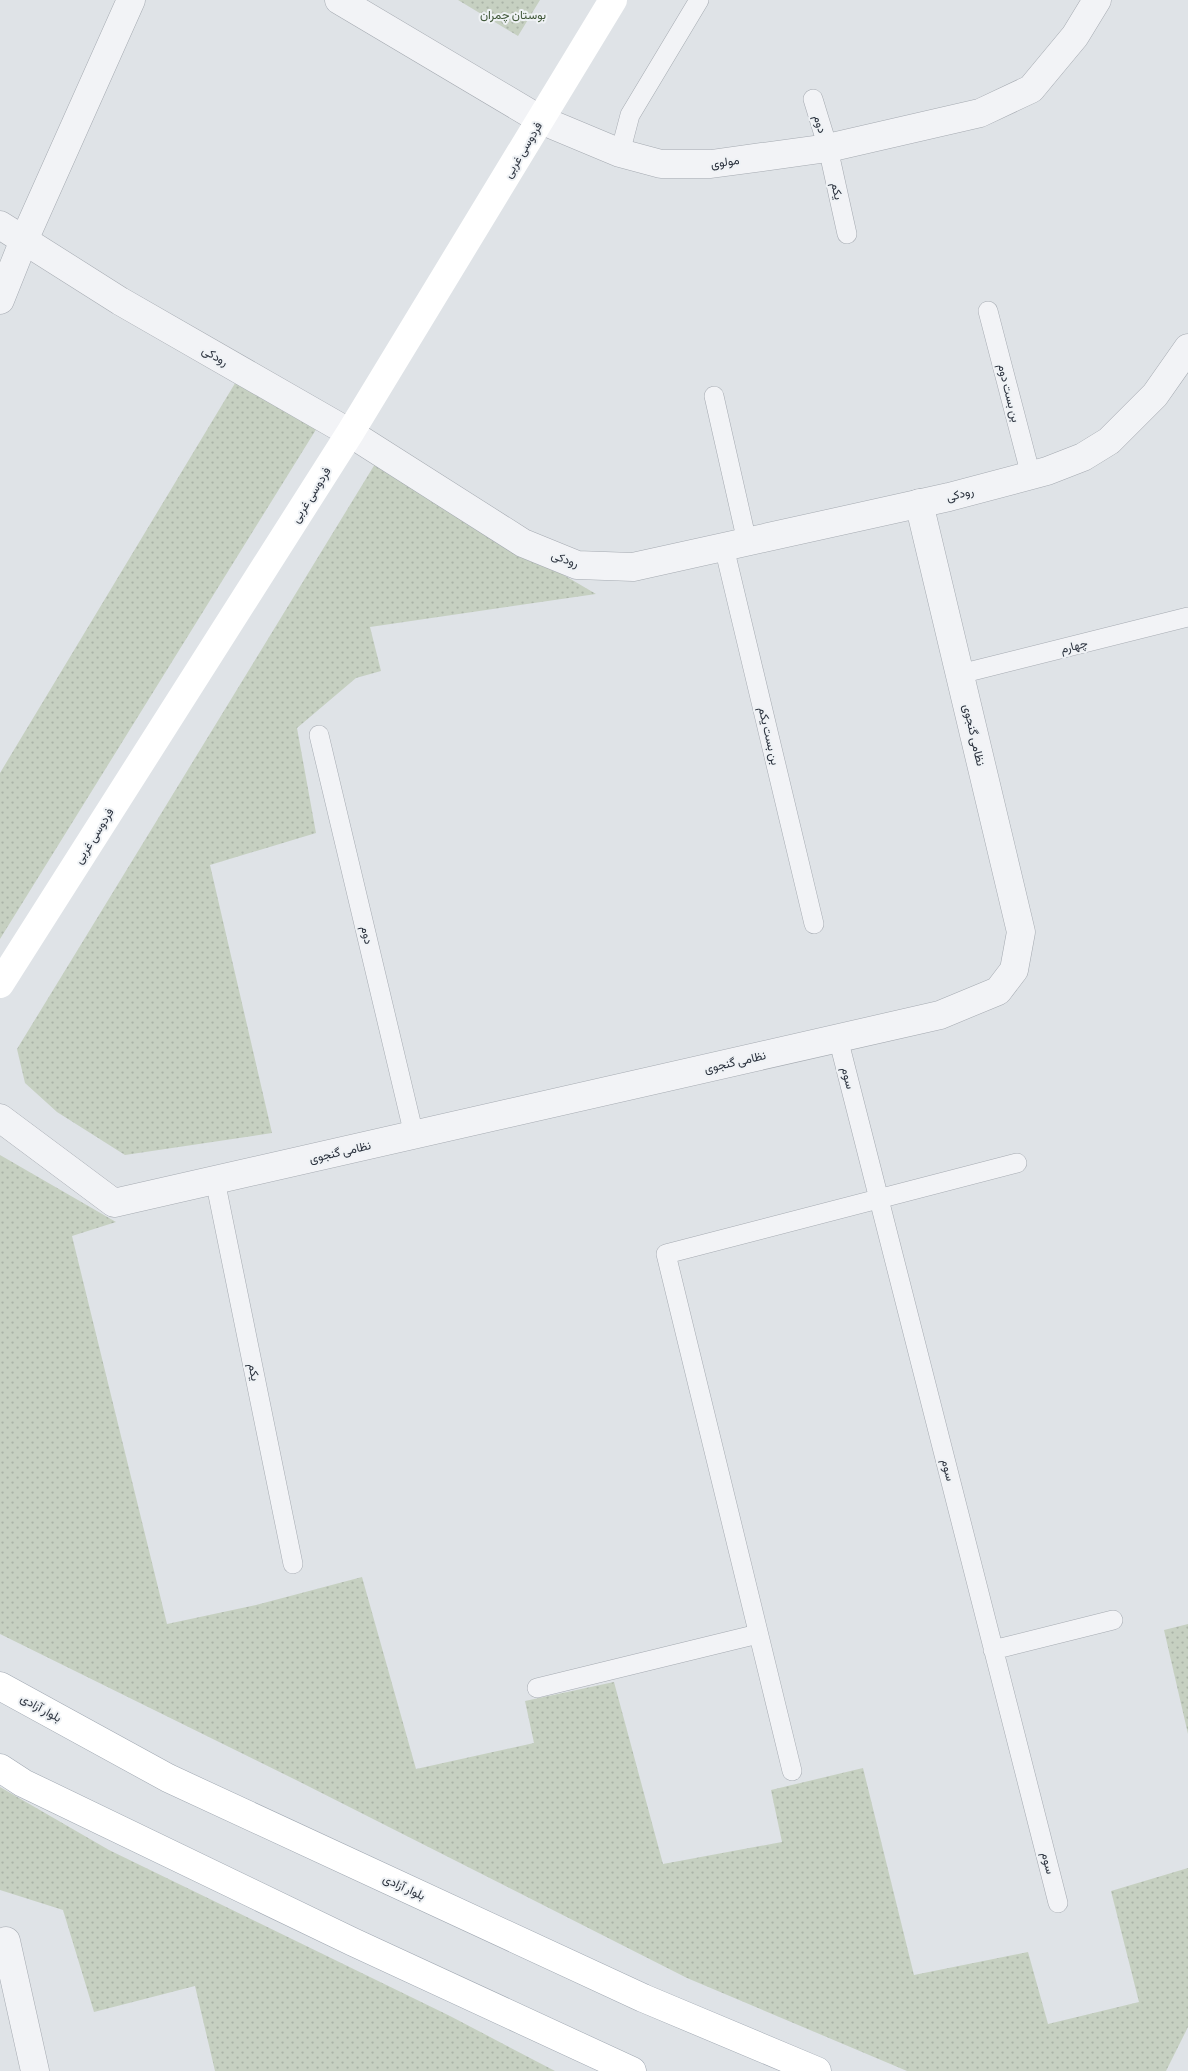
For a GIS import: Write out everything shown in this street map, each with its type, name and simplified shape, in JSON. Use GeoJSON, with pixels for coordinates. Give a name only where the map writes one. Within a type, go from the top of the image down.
{"type":"FeatureCollection","features":[{"type":"Feature","properties":{"kind":"main road","name":"فردوسی غربی"},"geometry":{"type":"LineString","coordinates":[[0,984],[350,433],[613,0]]}},
{"type":"Feature","properties":{"kind":"main road","name":"بلوار آزادی"},"geometry":{"type":"LineString","coordinates":[[0,1686],[177,1782],[634,1994],[816,2071]]}},
{"type":"Feature","properties":{"kind":"main road"},"geometry":{"type":"LineString","coordinates":[[0,1768],[22,1782],[353,1942],[632,2071]]}},
{"type":"Feature","properties":{"kind":"street"},"geometry":{"type":"LineString","coordinates":[[0,300],[24,240],[131,0]]}},
{"type":"Feature","properties":{"kind":"street","name":"مولوی"},"geometry":{"type":"LineString","coordinates":[[340,0],[541,120],[620,153],[661,164],[711,164],[828,148],[980,113],[1031,89],[1075,36],[1098,0]]}},
{"type":"Feature","properties":{"kind":"street","name":"رودکی"},"geometry":{"type":"LineString","coordinates":[[0,225],[120,301],[350,433],[524,543],[577,565],[633,567],[920,503],[1030,476],[1083,456],[1109,441],[1155,395],[1188,348]]}},
{"type":"Feature","properties":{"kind":"street","name":"نظامی گنجوی"},"geometry":{"type":"LineString","coordinates":[[0,1118],[114,1203],[940,1015],[998,991],[1014,970],[1021,932],[920,503]]}},
{"type":"Feature","properties":{"kind":"street"},"geometry":{"type":"LineString","coordinates":[[6,1941],[35,2071]]}},
{"type":"Feature","properties":{"kind":"lane"},"geometry":{"type":"LineString","coordinates":[[620,153],[630,115],[699,0]]}},
{"type":"Feature","properties":{"kind":"lane","name":"دوم"},"geometry":{"type":"LineString","coordinates":[[813,99],[828,148]]}},
{"type":"Feature","properties":{"kind":"lane","name":"یکم"},"geometry":{"type":"LineString","coordinates":[[828,148],[847,234]]}},
{"type":"Feature","properties":{"kind":"lane","name":"بن بست دوم"},"geometry":{"type":"LineString","coordinates":[[988,311],[1030,476]]}},
{"type":"Feature","properties":{"kind":"lane","name":"بن بست یکم"},"geometry":{"type":"LineString","coordinates":[[714,396],[736,544],[814,924]]}},
{"type":"Feature","properties":{"kind":"lane","name":"چهارم"},"geometry":{"type":"LineString","coordinates":[[960,674],[1188,617]]}},
{"type":"Feature","properties":{"kind":"lane","name":"دوم"},"geometry":{"type":"LineString","coordinates":[[319,735],[414,1135]]}},
{"type":"Feature","properties":{"kind":"lane","name":"سوم"},"geometry":{"type":"LineString","coordinates":[[838,1038],[1058,1902]]}},
{"type":"Feature","properties":{"kind":"lane"},"geometry":{"type":"LineString","coordinates":[[792,1771],[666,1254],[1017,1164]]}},
{"type":"Feature","properties":{"kind":"lane","name":"یکم"},"geometry":{"type":"LineString","coordinates":[[215,1180],[293,1564]]}},
{"type":"Feature","properties":{"kind":"lane"},"geometry":{"type":"LineString","coordinates":[[993,1650],[1113,1620]]}},
{"type":"Feature","properties":{"kind":"lane"},"geometry":{"type":"LineString","coordinates":[[537,1688],[758,1634]]}},
{"type":"Feature","properties":{"kind":"green space","name":"بوستان چمران"},"geometry":{"type":"Polygon","coordinates":[[[458,0],[540,0],[518,36],[458,0]]]}},
{"type":"Feature","properties":{"kind":"green space"},"geometry":{"type":"Polygon","coordinates":[[[237,380],[317,428],[0,939],[0,773],[237,380]]]}},
{"type":"Feature","properties":{"kind":"green space"},"geometry":{"type":"Polygon","coordinates":[[[375,464],[596,594],[370,627],[381,671],[356,678],[297,728],[316,833],[210,865],[272,1133],[125,1155],[57,1112],[25,1083],[17,1049],[375,464]]]}},
{"type":"Feature","properties":{"kind":"green space"},"geometry":{"type":"Polygon","coordinates":[[[0,1155],[116,1222],[72,1236],[167,1624],[256,1605],[362,1577],[416,1769],[534,1743],[525,1701],[614,1682],[663,1864],[782,1842],[771,1790],[863,1768],[914,1975],[1028,1952],[1048,2024],[1139,2002],[1111,1891],[1188,1868],[1188,2027],[1166,2071],[907,2071],[687,1978],[298,1781],[0,1634],[0,1155]]]}},
{"type":"Feature","properties":{"kind":"green space"},"geometry":{"type":"Polygon","coordinates":[[[1188,1624],[1188,1734],[1164,1630],[1188,1624]]]}},
{"type":"Feature","properties":{"kind":"green space"},"geometry":{"type":"Polygon","coordinates":[[[0,1787],[109,1850],[450,2016],[555,2071],[215,2071],[195,1986],[94,2012],[63,1910],[0,1890],[0,1787]]]}}]}
